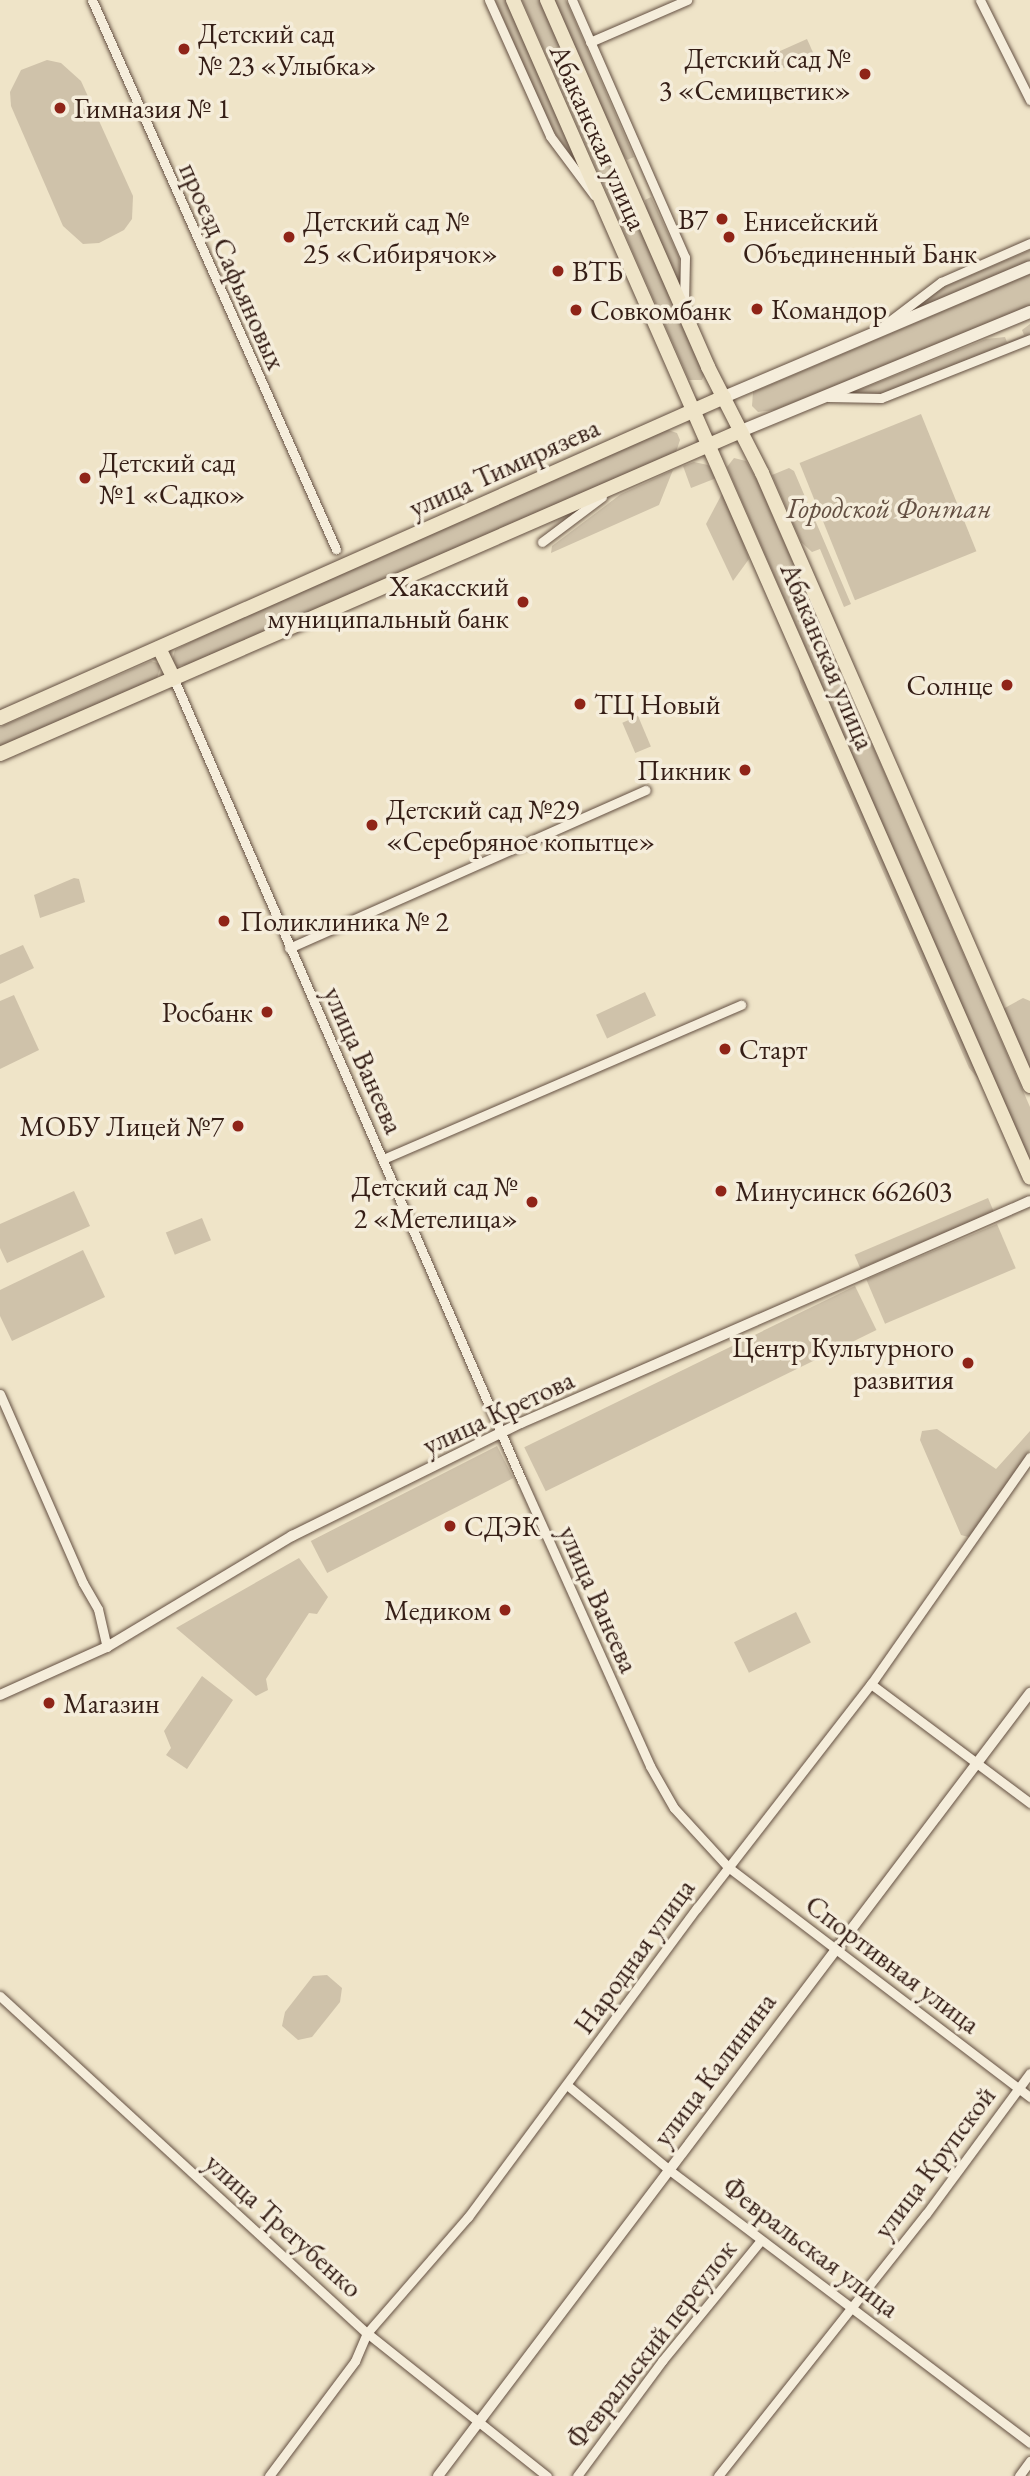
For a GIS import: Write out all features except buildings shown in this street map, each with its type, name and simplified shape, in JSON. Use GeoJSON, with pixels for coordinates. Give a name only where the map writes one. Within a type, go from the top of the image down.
{"type":"FeatureCollection","features":[{"type":"Feature","properties":{"kind":"main road","name":"Абаканская улица"},"geometry":{"type":"LineString","coordinates":[[513,0],[1030,1178]]}},
{"type":"Feature","properties":{"kind":"main road","name":"Абаканская улица"},"geometry":{"type":"LineString","coordinates":[[547,0],[683,310],[741,431],[1030,1086]]}},
{"type":"Feature","properties":{"kind":"main road","name":"улица Тимирязева"},"geometry":{"type":"LineString","coordinates":[[0,718],[693,410],[1030,267]]}},
{"type":"Feature","properties":{"kind":"main road"},"geometry":{"type":"LineString","coordinates":[[0,754],[819,397],[1030,312]]}},
{"type":"Feature","properties":{"kind":"main road"},"geometry":{"type":"LineString","coordinates":[[159,648],[173,677]]}},
{"type":"Feature","properties":{"kind":"street","name":"проезд Сафьяновых"},"geometry":{"type":"LineString","coordinates":[[92,0],[336,549]]}},
{"type":"Feature","properties":{"kind":"street"},"geometry":{"type":"LineString","coordinates":[[489,0],[550,136],[603,207]]}},
{"type":"Feature","properties":{"kind":"street"},"geometry":{"type":"LineString","coordinates":[[572,0],[685,257],[683,310]]}},
{"type":"Feature","properties":{"kind":"street"},"geometry":{"type":"LineString","coordinates":[[590,42],[687,0]]}},
{"type":"Feature","properties":{"kind":"street"},"geometry":{"type":"LineString","coordinates":[[980,0],[1030,100]]}},
{"type":"Feature","properties":{"kind":"street"},"geometry":{"type":"LineString","coordinates":[[874,333],[941,282],[1030,243]]}},
{"type":"Feature","properties":{"kind":"street"},"geometry":{"type":"LineString","coordinates":[[819,397],[881,398],[1030,339]]}},
{"type":"Feature","properties":{"kind":"street"},"geometry":{"type":"LineString","coordinates":[[542,542],[619,484]]}},
{"type":"Feature","properties":{"kind":"street","name":"улица Ванеева"},"geometry":{"type":"LineString","coordinates":[[173,677],[289,948],[650,1766],[674,1808],[728,1867]]}},
{"type":"Feature","properties":{"kind":"street"},"geometry":{"type":"LineString","coordinates":[[289,948],[646,790]]}},
{"type":"Feature","properties":{"kind":"street"},"geometry":{"type":"LineString","coordinates":[[383,1159],[741,1005]]}},
{"type":"Feature","properties":{"kind":"street","name":"улица Кретова"},"geometry":{"type":"LineString","coordinates":[[0,1695],[107,1647],[292,1536],[502,1434],[1030,1201]]}},
{"type":"Feature","properties":{"kind":"street"},"geometry":{"type":"LineString","coordinates":[[0,1394],[83,1583],[98,1609],[107,1647]]}},
{"type":"Feature","properties":{"kind":"street","name":"Народная улица"},"geometry":{"type":"LineString","coordinates":[[269,2476],[355,2361],[367,2333],[468,2217],[728,1867],[871,1684],[1030,1457]]}},
{"type":"Feature","properties":{"kind":"street"},"geometry":{"type":"LineString","coordinates":[[871,1684],[1030,1803]]}},
{"type":"Feature","properties":{"kind":"street","name":"улица Калинина"},"geometry":{"type":"LineString","coordinates":[[438,2476],[835,1947],[979,1764],[1030,1693]]}},
{"type":"Feature","properties":{"kind":"street","name":"Спортивная улица"},"geometry":{"type":"LineString","coordinates":[[728,1867],[1030,2097]]}},
{"type":"Feature","properties":{"kind":"street","name":"улица Трегубенко"},"geometry":{"type":"LineString","coordinates":[[0,1996],[367,2333],[547,2476]]}},
{"type":"Feature","properties":{"kind":"street","name":"улица Крупской"},"geometry":{"type":"LineString","coordinates":[[718,2476],[851,2305],[926,2214],[1030,2073]]}},
{"type":"Feature","properties":{"kind":"street","name":"Февральская улица"},"geometry":{"type":"LineString","coordinates":[[567,2085],[668,2169],[1030,2443]]}},
{"type":"Feature","properties":{"kind":"street","name":"Февральский переулок"},"geometry":{"type":"LineString","coordinates":[[577,2476],[662,2361],[761,2240]]}},
{"type":"Feature","properties":{"kind":"street"},"geometry":{"type":"LineString","coordinates":[[1019,2476],[1030,2461]]}},
{"type":"Feature","properties":{"kind":"green space"},"geometry":{"type":"Polygon","coordinates":[[[495,0],[509,0],[584,173],[551,128],[495,0]]]}},
{"type":"Feature","properties":{"kind":"green space"},"geometry":{"type":"Polygon","coordinates":[[[522,0],[540,0],[705,373],[702,380],[689,380],[522,0]]]}},
{"type":"Feature","properties":{"kind":"green space"},"geometry":{"type":"Polygon","coordinates":[[[552,0],[566,0],[634,157],[627,160],[615,145],[552,0]]]}},
{"type":"Feature","properties":{"kind":"green space"},"geometry":{"type":"Polygon","coordinates":[[[807,39],[814,55],[775,72],[768,56],[807,39]]]}},
{"type":"Feature","properties":{"kind":"green space"},"geometry":{"type":"Polygon","coordinates":[[[47,60],[61,63],[81,81],[133,196],[132,219],[124,230],[99,243],[83,244],[63,226],[11,106],[10,92],[21,70],[47,60]]]}},
{"type":"Feature","properties":{"kind":"green space"},"geometry":{"type":"Polygon","coordinates":[[[651,197],[679,257],[681,292],[648,220],[645,200],[651,197]]]}},
{"type":"Feature","properties":{"kind":"green space"},"geometry":{"type":"Polygon","coordinates":[[[1030,250],[1030,263],[903,317],[941,288],[1030,250]]]}},
{"type":"Feature","properties":{"kind":"green space"},"geometry":{"type":"Polygon","coordinates":[[[1030,274],[1030,307],[775,410],[758,412],[752,406],[753,392],[1030,274]]]}},
{"type":"Feature","properties":{"kind":"green space"},"geometry":{"type":"Polygon","coordinates":[[[1030,324],[1030,336],[879,395],[849,394],[986,339],[1005,337],[1007,342],[1024,335],[1022,330],[1030,324]]]}},
{"type":"Feature","properties":{"kind":"green space","name":"Городской Фонтан"},"geometry":{"type":"Polygon","coordinates":[[[921,414],[976,551],[855,600],[800,463],[921,414]]]}},
{"type":"Feature","properties":{"kind":"green space"},"geometry":{"type":"Polygon","coordinates":[[[665,429],[677,433],[680,440],[676,452],[188,665],[176,666],[172,661],[175,650],[224,625],[665,429]]]}},
{"type":"Feature","properties":{"kind":"green space"},"geometry":{"type":"Polygon","coordinates":[[[734,458],[746,461],[758,482],[1030,1107],[1030,1164],[727,467],[734,458]]]}},
{"type":"Feature","properties":{"kind":"green space"},"geometry":{"type":"Polygon","coordinates":[[[694,462],[708,465],[719,477],[691,488],[683,466],[694,462]]]}},
{"type":"Feature","properties":{"kind":"green space"},"geometry":{"type":"Polygon","coordinates":[[[789,468],[794,471],[851,604],[844,607],[820,549],[812,552],[801,542],[772,475],[789,468]]]}},
{"type":"Feature","properties":{"kind":"green space"},"geometry":{"type":"Polygon","coordinates":[[[673,470],[659,505],[551,553],[552,546],[621,494],[673,470]]]}},
{"type":"Feature","properties":{"kind":"green space"},"geometry":{"type":"Polygon","coordinates":[[[724,490],[749,559],[733,581],[706,524],[724,490]]]}},
{"type":"Feature","properties":{"kind":"green space"},"geometry":{"type":"Polygon","coordinates":[[[797,659],[980,1081],[969,1068],[800,682],[797,659]]]}},
{"type":"Feature","properties":{"kind":"green space"},"geometry":{"type":"Polygon","coordinates":[[[151,661],[161,664],[157,679],[0,748],[0,727],[151,661]]]}},
{"type":"Feature","properties":{"kind":"green space"},"geometry":{"type":"Polygon","coordinates":[[[638,716],[651,746],[635,753],[622,723],[638,716]]]}},
{"type":"Feature","properties":{"kind":"green space"},"geometry":{"type":"Polygon","coordinates":[[[74,878],[79,879],[85,902],[40,918],[34,895],[74,878]]]}},
{"type":"Feature","properties":{"kind":"green space"},"geometry":{"type":"Polygon","coordinates":[[[23,945],[34,968],[0,984],[0,955],[23,945]]]}},
{"type":"Feature","properties":{"kind":"green space"},"geometry":{"type":"Polygon","coordinates":[[[645,992],[656,1016],[607,1038],[596,1015],[645,992]]]}},
{"type":"Feature","properties":{"kind":"green space"},"geometry":{"type":"Polygon","coordinates":[[[14,995],[39,1050],[0,1069],[0,1001],[14,995]]]}},
{"type":"Feature","properties":{"kind":"green space"},"geometry":{"type":"Polygon","coordinates":[[[1023,998],[1030,1001],[1030,1070],[1003,1009],[1023,998]]]}},
{"type":"Feature","properties":{"kind":"green space"},"geometry":{"type":"Polygon","coordinates":[[[74,1191],[90,1226],[7,1263],[0,1248],[0,1224],[74,1191]]]}},
{"type":"Feature","properties":{"kind":"green space"},"geometry":{"type":"Polygon","coordinates":[[[988,1198],[994,1212],[860,1268],[855,1255],[988,1198]]]}},
{"type":"Feature","properties":{"kind":"green space"},"geometry":{"type":"Polygon","coordinates":[[[202,1218],[211,1240],[175,1255],[166,1233],[202,1218]]]}},
{"type":"Feature","properties":{"kind":"green space"},"geometry":{"type":"Polygon","coordinates":[[[997,1224],[1016,1268],[885,1324],[866,1279],[997,1224]]]}},
{"type":"Feature","properties":{"kind":"green space"},"geometry":{"type":"Polygon","coordinates":[[[83,1250],[105,1297],[12,1341],[0,1316],[0,1290],[83,1250]]]}},
{"type":"Feature","properties":{"kind":"green space"},"geometry":{"type":"Polygon","coordinates":[[[855,1286],[876,1330],[546,1491],[524,1447],[855,1286]]]}},
{"type":"Feature","properties":{"kind":"green space"},"geometry":{"type":"Polygon","coordinates":[[[937,1429],[996,1469],[1030,1431],[1030,1450],[972,1538],[961,1535],[920,1440],[922,1431],[937,1429]]]}},
{"type":"Feature","properties":{"kind":"green space"},"geometry":{"type":"Polygon","coordinates":[[[497,1446],[513,1478],[327,1573],[311,1541],[497,1446]]]}},
{"type":"Feature","properties":{"kind":"green space"},"geometry":{"type":"Polygon","coordinates":[[[299,1558],[328,1597],[317,1614],[309,1613],[266,1679],[268,1690],[256,1696],[176,1628],[299,1558]]]}},
{"type":"Feature","properties":{"kind":"green space"},"geometry":{"type":"Polygon","coordinates":[[[796,1612],[811,1643],[749,1673],[734,1642],[796,1612]]]}},
{"type":"Feature","properties":{"kind":"green space"},"geometry":{"type":"Polygon","coordinates":[[[202,1676],[233,1700],[187,1769],[166,1755],[171,1748],[164,1731],[202,1676]]]}},
{"type":"Feature","properties":{"kind":"green space"},"geometry":{"type":"Polygon","coordinates":[[[327,1975],[342,1988],[340,2002],[312,2037],[298,2040],[282,2026],[285,2012],[313,1976],[327,1975]]]}},
{"type":"Feature","properties":{"kind":"place","name":"Детский сад № 23 «Улыбка»"},"geometry":{"type":"Point","coordinates":[184,49]}},
{"type":"Feature","properties":{"kind":"place","name":"Детский сад № 3 «Семицветик»"},"geometry":{"type":"Point","coordinates":[865,74]}},
{"type":"Feature","properties":{"kind":"place","name":"Гимназия № 1"},"geometry":{"type":"Point","coordinates":[60,108]}},
{"type":"Feature","properties":{"kind":"place","name":"В7"},"geometry":{"type":"Point","coordinates":[722,219]}},
{"type":"Feature","properties":{"kind":"place","name":"Детский сад № 25 «Сибирячок»"},"geometry":{"type":"Point","coordinates":[289,237]}},
{"type":"Feature","properties":{"kind":"place","name":"Енисейский Объединенный Банк"},"geometry":{"type":"Point","coordinates":[729,237]}},
{"type":"Feature","properties":{"kind":"place","name":"ВТБ"},"geometry":{"type":"Point","coordinates":[558,271]}},
{"type":"Feature","properties":{"kind":"place","name":"Командор"},"geometry":{"type":"Point","coordinates":[757,309]}},
{"type":"Feature","properties":{"kind":"place","name":"Совкомбанк"},"geometry":{"type":"Point","coordinates":[576,310]}},
{"type":"Feature","properties":{"kind":"place","name":"Детский сад №1 «Cадко»"},"geometry":{"type":"Point","coordinates":[85,478]}},
{"type":"Feature","properties":{"kind":"place","name":"Хакасский муниципальный банк"},"geometry":{"type":"Point","coordinates":[523,602]}},
{"type":"Feature","properties":{"kind":"place","name":"Солнце"},"geometry":{"type":"Point","coordinates":[1007,685]}},
{"type":"Feature","properties":{"kind":"place","name":"ТЦ Новый"},"geometry":{"type":"Point","coordinates":[580,704]}},
{"type":"Feature","properties":{"kind":"place","name":"Пикник"},"geometry":{"type":"Point","coordinates":[745,770]}},
{"type":"Feature","properties":{"kind":"place","name":"Детский сад №29 «Серебряное копытце»"},"geometry":{"type":"Point","coordinates":[372,825]}},
{"type":"Feature","properties":{"kind":"place","name":"Поликлиника № 2"},"geometry":{"type":"Point","coordinates":[224,921]}},
{"type":"Feature","properties":{"kind":"place","name":"Росбанк"},"geometry":{"type":"Point","coordinates":[267,1012]}},
{"type":"Feature","properties":{"kind":"place","name":"Старт"},"geometry":{"type":"Point","coordinates":[725,1049]}},
{"type":"Feature","properties":{"kind":"place","name":"МОБУ Лицей №7"},"geometry":{"type":"Point","coordinates":[238,1126]}},
{"type":"Feature","properties":{"kind":"place","name":"Минусинск 662603"},"geometry":{"type":"Point","coordinates":[721,1191]}},
{"type":"Feature","properties":{"kind":"place","name":"Детский сад № 2 «Метелица»"},"geometry":{"type":"Point","coordinates":[532,1202]}},
{"type":"Feature","properties":{"kind":"place","name":"Центр Культурного развития"},"geometry":{"type":"Point","coordinates":[968,1363]}},
{"type":"Feature","properties":{"kind":"place","name":"СДЭК"},"geometry":{"type":"Point","coordinates":[450,1526]}},
{"type":"Feature","properties":{"kind":"place","name":"Медиком"},"geometry":{"type":"Point","coordinates":[505,1610]}},
{"type":"Feature","properties":{"kind":"place","name":"Магазин"},"geometry":{"type":"Point","coordinates":[49,1703]}}]}
